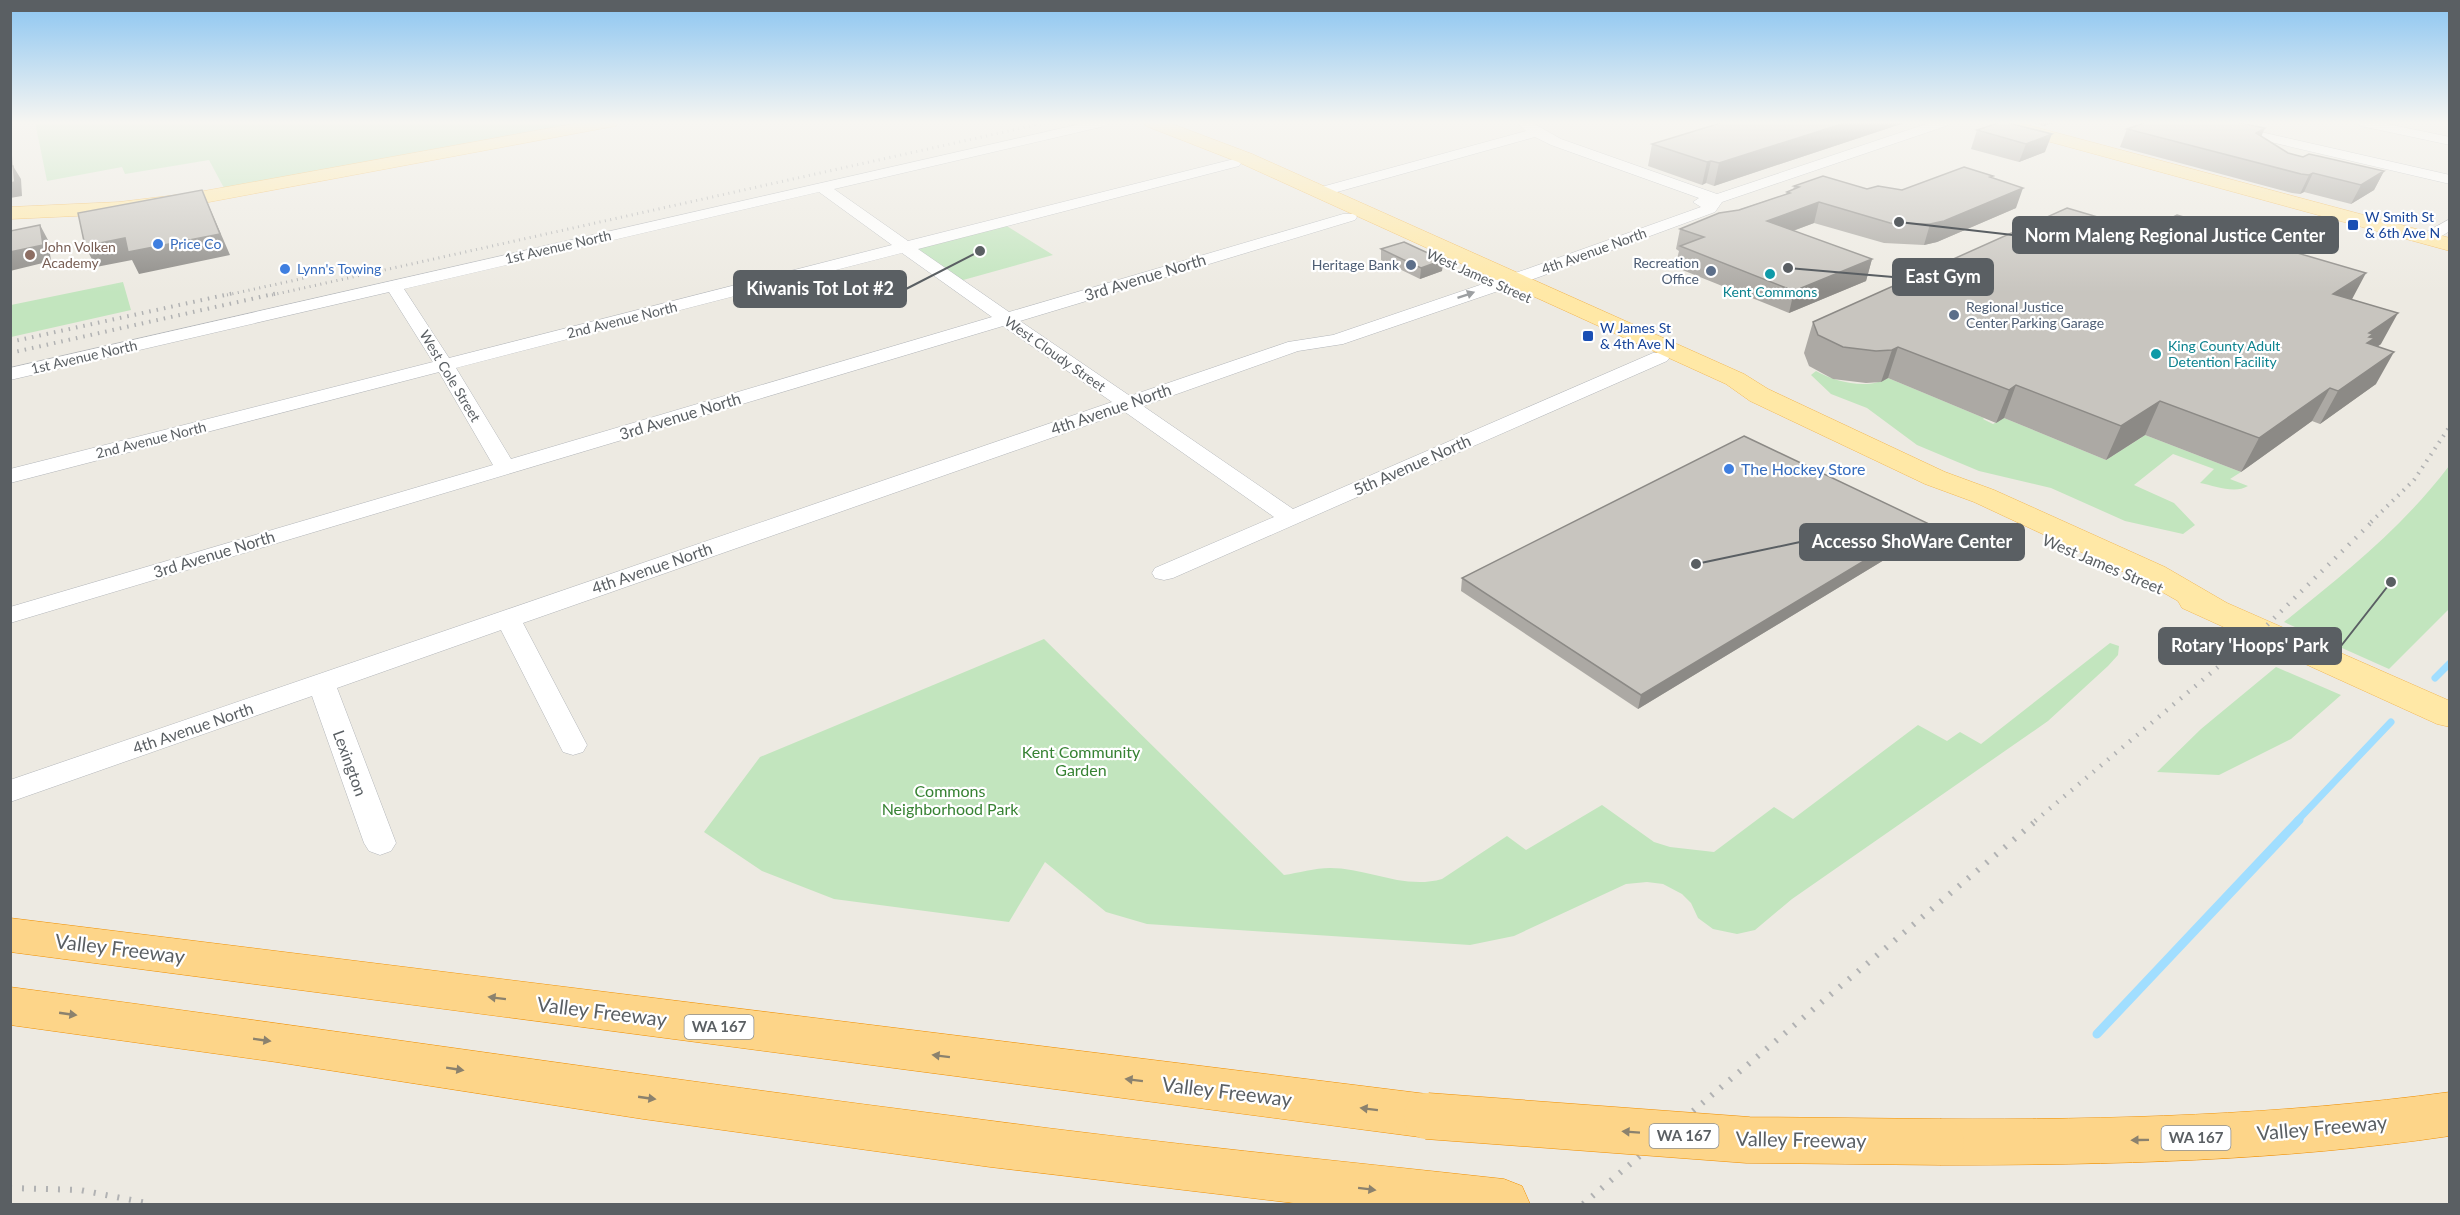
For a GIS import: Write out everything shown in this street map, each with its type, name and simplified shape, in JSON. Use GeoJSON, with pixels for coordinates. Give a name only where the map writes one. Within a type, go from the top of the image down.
{"type":"FeatureCollection","features":[{"type":"Feature","properties":{"kind":"highway","name":"Valley Freeway"},"geometry":{"type":"LineString","coordinates":[[10,935],[1427,1116],[1748,1140],[1941,1142],[2187,1139],[2382,1125],[2450,1114]]}},
{"type":"Feature","properties":{"kind":"highway"},"geometry":{"type":"LineString","coordinates":[[10,1006],[276,1042],[678,1102],[990,1144],[1504,1204]]}},
{"type":"Feature","properties":{"kind":"main road"},"geometry":{"type":"LineString","coordinates":[[10,213],[99,209],[193,199],[303,179]]}},
{"type":"Feature","properties":{"kind":"main road","name":"West James Street"},"geometry":{"type":"LineString","coordinates":[[1267,179],[1349,217],[1735,379],[1759,395],[1935,478],[1994,516],[2148,585],[2213,607],[2450,714]]}},
{"type":"Feature","properties":{"kind":"main road"},"geometry":{"type":"LineString","coordinates":[[1278,179],[1307,191],[1319,192]]}},
{"type":"Feature","properties":{"kind":"main road","name":"West James Street"},"geometry":{"type":"LineString","coordinates":[[1290,179],[1721,386],[1759,395]]}},
{"type":"Feature","properties":{"kind":"main road"},"geometry":{"type":"LineString","coordinates":[[2208,179],[2450,245]]}},
{"type":"Feature","properties":{"kind":"street","name":"1st Avenue North"},"geometry":{"type":"LineString","coordinates":[[10,374],[857,179]]}},
{"type":"Feature","properties":{"kind":"street","name":"2nd Avenue North"},"geometry":{"type":"LineString","coordinates":[[10,476],[1173,179]]}},
{"type":"Feature","properties":{"kind":"street"},"geometry":{"type":"LineString","coordinates":[[1319,192],[1367,179]]}},
{"type":"Feature","properties":{"kind":"street"},"geometry":{"type":"LineString","coordinates":[[1660,179],[1717,199]]}},
{"type":"Feature","properties":{"kind":"street","name":"4th Avenue North"},"geometry":{"type":"LineString","coordinates":[[10,791],[1295,346],[1319,331],[1497,278],[1692,203],[1717,199],[1777,179]]}},
{"type":"Feature","properties":{"kind":"street","name":"West Cloudy Street"},"geometry":{"type":"LineString","coordinates":[[821,187],[1005,319],[1291,518]]}},
{"type":"Feature","properties":{"kind":"street","name":"3rd Avenue North"},"geometry":{"type":"LineString","coordinates":[[10,615],[1349,217]]}},
{"type":"Feature","properties":{"kind":"street"},"geometry":{"type":"LineString","coordinates":[[2427,238],[2450,224]]}},
{"type":"Feature","properties":{"kind":"street","name":"West Cole Street"},"geometry":{"type":"LineString","coordinates":[[393,285],[445,366],[505,467]]}},
{"type":"Feature","properties":{"kind":"street","name":"5th Avenue North"},"geometry":{"type":"LineString","coordinates":[[1164,573],[1660,357]]}},
{"type":"Feature","properties":{"kind":"street"},"geometry":{"type":"LineString","coordinates":[[508,618],[573,745]]}},
{"type":"Feature","properties":{"kind":"street","name":"Lexington"},"geometry":{"type":"LineString","coordinates":[[321,683],[380,843]]}},
{"type":"Feature","properties":{"kind":"green space"},"geometry":{"type":"Polygon","coordinates":[[[219,179],[275,179],[224,188],[219,179]]]}},
{"type":"Feature","properties":{"kind":"green space"},"geometry":{"type":"Polygon","coordinates":[[[1002,223],[1053,255],[956,282],[907,247],[1002,223]]]}},
{"type":"Feature","properties":{"kind":"green space"},"geometry":{"type":"Polygon","coordinates":[[[123,282],[131,310],[11,337],[11,305],[123,282]]]}},
{"type":"Feature","properties":{"kind":"green space"},"geometry":{"type":"Polygon","coordinates":[[[1816,371],[1842,381],[1861,384],[1880,382],[1888,378],[1984,418],[1993,424],[2004,418],[2106,460],[2145,435],[2241,472],[2230,479],[2248,486],[2231,489],[2200,483],[2214,469],[2173,454],[2134,485],[2174,503],[2195,525],[2183,534],[2125,521],[2051,488],[1979,471],[1917,445],[1867,408],[1831,394],[1811,375],[1816,371]]]}},
{"type":"Feature","properties":{"kind":"green space"},"geometry":{"type":"Polygon","coordinates":[[[2449,466],[2449,609],[2389,669],[2284,622],[2392,530],[2449,466]]]}},
{"type":"Feature","properties":{"kind":"green space"},"geometry":{"type":"Polygon","coordinates":[[[1044,639],[1284,875],[1330,868],[1414,882],[1442,879],[1507,836],[1526,850],[1602,805],[1654,842],[1670,847],[1714,852],[1774,807],[1793,819],[1918,725],[1947,741],[1960,732],[1981,744],[2110,643],[2119,646],[2118,655],[2108,666],[2048,721],[1792,899],[1755,930],[1737,934],[1713,929],[1698,918],[1691,903],[1682,894],[1663,884],[1647,882],[1626,884],[1514,936],[1470,945],[1147,924],[1106,912],[1045,862],[1009,922],[834,899],[762,871],[704,832],[760,757],[1044,639]]]}},
{"type":"Feature","properties":{"kind":"green space"},"geometry":{"type":"Polygon","coordinates":[[[2276,667],[2341,695],[2291,739],[2219,775],[2157,772],[2201,729],[2276,667]]]}},
{"type":"Feature","properties":{"kind":"building"},"geometry":{"type":"Polygon","coordinates":[[[1815,179],[1832,179],[1867,189],[1878,186],[1902,190],[1932,179],[1995,179],[2023,188],[1944,221],[1930,224],[1890,223],[1819,202],[1767,221],[1872,259],[1794,291],[1680,246],[1704,237],[1680,229],[1719,213],[1739,210],[1790,193],[1787,192],[1799,187],[1794,186],[1815,179]]]}},
{"type":"Feature","properties":{"kind":"building"},"geometry":{"type":"Polygon","coordinates":[[[2336,179],[2371,179],[2361,185],[2336,179]]]}},
{"type":"Feature","properties":{"kind":"building"},"geometry":{"type":"Polygon","coordinates":[[[202,190],[220,234],[128,252],[125,238],[85,246],[78,213],[202,190]]]}},
{"type":"Feature","properties":{"kind":"building","name":"King County Adult Detention Facility"},"geometry":{"type":"Polygon","coordinates":[[[2067,208],[2145,231],[2177,215],[2366,273],[2333,294],[2398,313],[2369,333],[2373,334],[2369,337],[2375,338],[2367,343],[2394,352],[2338,391],[2330,388],[2259,438],[2160,401],[2121,426],[2016,385],[2009,390],[1898,347],[1892,350],[1876,351],[1843,347],[1818,335],[1813,322],[2067,208]]]}},
{"type":"Feature","properties":{"kind":"building"},"geometry":{"type":"Polygon","coordinates":[[[40,225],[43,245],[10,252],[10,231],[40,225]]]}},
{"type":"Feature","properties":{"kind":"building"},"geometry":{"type":"Polygon","coordinates":[[[1404,242],[1443,260],[1421,268],[1381,249],[1404,242]]]}},
{"type":"Feature","properties":{"kind":"building"},"geometry":{"type":"Polygon","coordinates":[[[1744,436],[1927,523],[1641,695],[1462,578],[1744,436]]]}},
{"type":"Feature","properties":{"kind":"waterway"},"geometry":{"type":"LineString","coordinates":[[2435,678],[2450,663]]}},
{"type":"Feature","properties":{"kind":"waterway"},"geometry":{"type":"LineString","coordinates":[[2297,821],[2391,722]]}},
{"type":"Feature","properties":{"kind":"waterway"},"geometry":{"type":"LineString","coordinates":[[2097,1034],[2299,820]]}},
{"type":"Feature","properties":{"kind":"railway"},"geometry":{"type":"LineString","coordinates":[[272,295],[794,179]]}},
{"type":"Feature","properties":{"kind":"railway"},"geometry":{"type":"LineString","coordinates":[[227,295],[305,278]]}},
{"type":"Feature","properties":{"kind":"railway"},"geometry":{"type":"LineString","coordinates":[[10,342],[234,293]]}},
{"type":"Feature","properties":{"kind":"railway"},"geometry":{"type":"LineString","coordinates":[[10,353],[278,293]]}},
{"type":"Feature","properties":{"kind":"railway"},"geometry":{"type":"LineString","coordinates":[[2371,522],[2414,480],[2450,426]]}},
{"type":"Feature","properties":{"kind":"railway"},"geometry":{"type":"LineString","coordinates":[[2035,821],[2262,630],[2373,521]]}},
{"type":"Feature","properties":{"kind":"railway"},"geometry":{"type":"LineString","coordinates":[[1583,1204],[2037,820]]}},
{"type":"Feature","properties":{"kind":"railway"},"geometry":{"type":"LineString","coordinates":[[10,1188],[80,1190],[152,1204]]}},
{"type":"Feature","properties":{"kind":"place","name":"Norm Maleng Regional Justice Center"},"geometry":{"type":"Point","coordinates":[1899,222]}},
{"type":"Feature","properties":{"kind":"place","name":"W Smith St & 6th Ave N"},"geometry":{"type":"Point","coordinates":[2353,225]}},
{"type":"Feature","properties":{"kind":"place","name":"Price Co"},"geometry":{"type":"Point","coordinates":[158,244]}},
{"type":"Feature","properties":{"kind":"place","name":"Kiwanis Tot Lot #2"},"geometry":{"type":"Point","coordinates":[980,251]}},
{"type":"Feature","properties":{"kind":"place","name":"John Volken Academy"},"geometry":{"type":"Point","coordinates":[30,255]}},
{"type":"Feature","properties":{"kind":"place","name":"Heritage Bank"},"geometry":{"type":"Point","coordinates":[1411,265]}},
{"type":"Feature","properties":{"kind":"place","name":"East Gym"},"geometry":{"type":"Point","coordinates":[1788,268]}},
{"type":"Feature","properties":{"kind":"place","name":"Lynn's Towing"},"geometry":{"type":"Point","coordinates":[285,269]}},
{"type":"Feature","properties":{"kind":"place","name":"Recreation Office"},"geometry":{"type":"Point","coordinates":[1711,271]}},
{"type":"Feature","properties":{"kind":"place","name":"Kent Commons"},"geometry":{"type":"Point","coordinates":[1770,274]}},
{"type":"Feature","properties":{"kind":"place","name":"Regional Justice Center Parking Garage"},"geometry":{"type":"Point","coordinates":[1954,315]}},
{"type":"Feature","properties":{"kind":"place","name":"W James St & 4th Ave N"},"geometry":{"type":"Point","coordinates":[1588,336]}},
{"type":"Feature","properties":{"kind":"place","name":"King County Adult Detention Facility"},"geometry":{"type":"Point","coordinates":[2156,354]}},
{"type":"Feature","properties":{"kind":"place","name":"The Hockey Store"},"geometry":{"type":"Point","coordinates":[1729,469]}},
{"type":"Feature","properties":{"kind":"place","name":"Accesso ShoWare Center"},"geometry":{"type":"Point","coordinates":[1696,564]}},
{"type":"Feature","properties":{"kind":"place","name":"Rotary 'Hoops' Park"},"geometry":{"type":"Point","coordinates":[2391,582]}},
{"type":"Feature","properties":{"kind":"park label","name":"Kent Community Garden"},"geometry":{"type":"Point","coordinates":[1081,761]}},
{"type":"Feature","properties":{"kind":"park label","name":"Commons Neighborhood Park"},"geometry":{"type":"Point","coordinates":[950,800]}}]}
